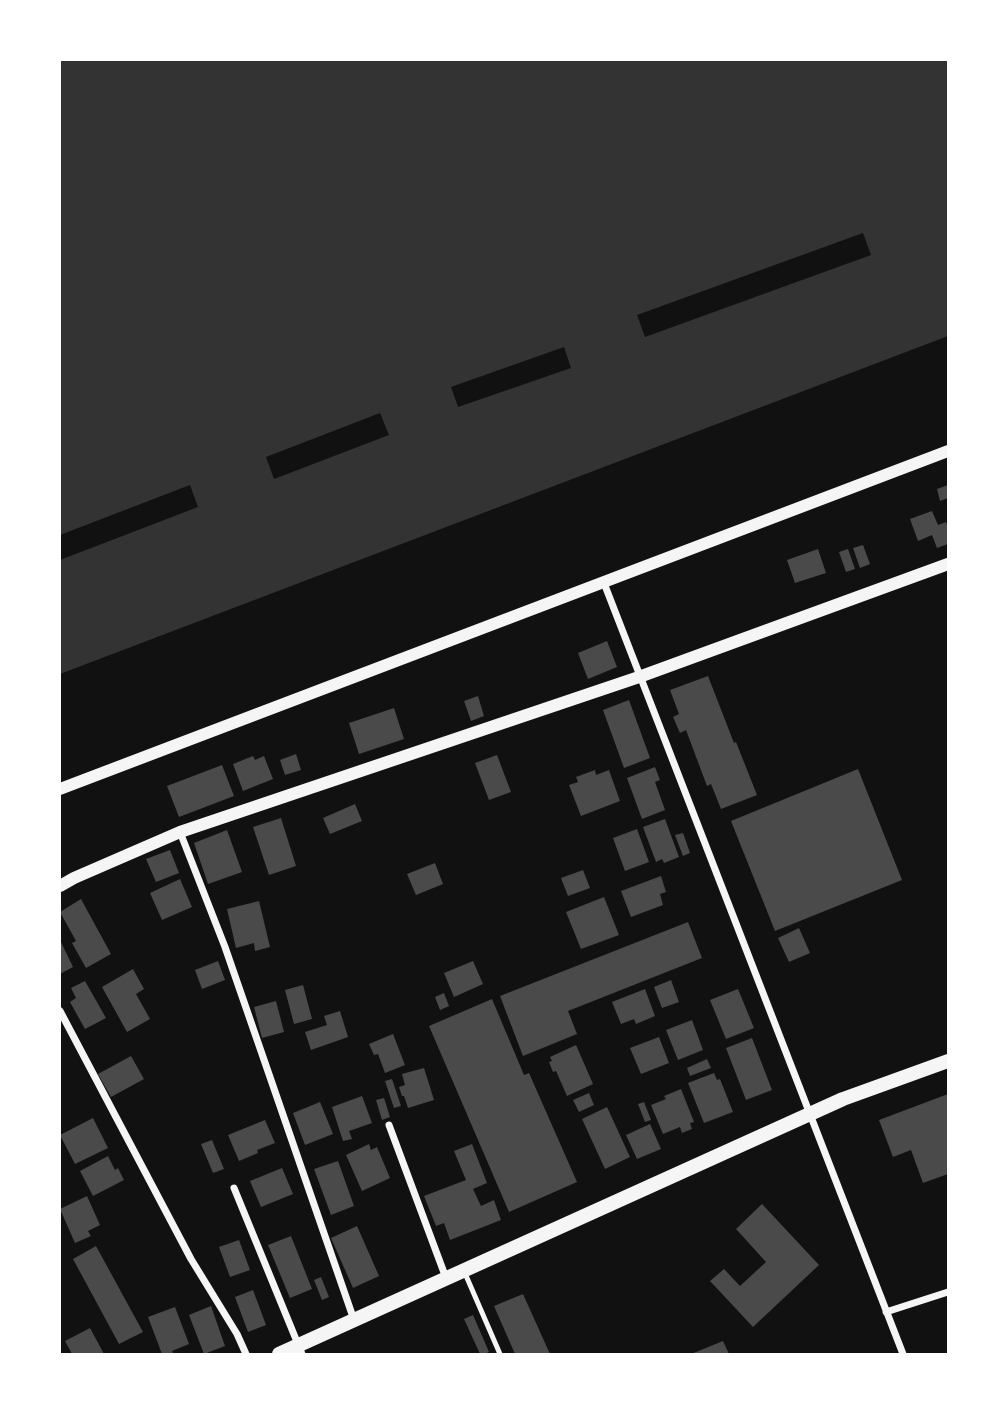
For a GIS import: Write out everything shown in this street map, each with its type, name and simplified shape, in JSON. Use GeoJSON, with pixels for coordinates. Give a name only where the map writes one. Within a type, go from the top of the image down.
{"type":"FeatureCollection","features":[{"type":"Feature","properties":{"kind":"main road"},"geometry":{"type":"LineString","coordinates":[[279,1354],[300,1350],[354,1321],[464,1270],[843,1099],[948,1061]]}},
{"type":"Feature","properties":{"kind":"street"},"geometry":{"type":"LineString","coordinates":[[60,789],[948,451]]}},
{"type":"Feature","properties":{"kind":"street"},"geometry":{"type":"LineString","coordinates":[[60,886],[180,832],[639,677],[948,564]]}},
{"type":"Feature","properties":{"kind":"street"},"geometry":{"type":"LineString","coordinates":[[604,583],[903,1354]]}},
{"type":"Feature","properties":{"kind":"street"},"geometry":{"type":"LineString","coordinates":[[180,832],[225,947],[354,1321]]}},
{"type":"Feature","properties":{"kind":"street"},"geometry":{"type":"LineString","coordinates":[[60,1011],[191,1259],[246,1354]]}},
{"type":"Feature","properties":{"kind":"street"},"geometry":{"type":"LineString","coordinates":[[389,1125],[446,1279]]}},
{"type":"Feature","properties":{"kind":"street"},"geometry":{"type":"LineString","coordinates":[[234,1188],[300,1350]]}},
{"type":"Feature","properties":{"kind":"street"},"geometry":{"type":"LineString","coordinates":[[886,1312],[948,1292]]}},
{"type":"Feature","properties":{"kind":"lane"},"geometry":{"type":"LineString","coordinates":[[464,1270],[500,1354]]}},
{"type":"Feature","properties":{"kind":"shaded area"},"geometry":{"type":"Polygon","coordinates":[[[60,60],[948,60],[948,336],[60,674],[60,60]]]}},
{"type":"Feature","properties":{"kind":"pier"},"geometry":{"type":"Polygon","coordinates":[[[863,233],[871,255],[645,337],[637,315],[863,233]]]}},
{"type":"Feature","properties":{"kind":"pier"},"geometry":{"type":"Polygon","coordinates":[[[564,347],[571,368],[458,407],[451,387],[564,347]]]}},
{"type":"Feature","properties":{"kind":"pier"},"geometry":{"type":"Polygon","coordinates":[[[380,413],[389,435],[274,479],[266,457],[380,413]]]}},
{"type":"Feature","properties":{"kind":"pier"},"geometry":{"type":"Polygon","coordinates":[[[190,485],[198,507],[60,560],[60,535],[190,485]]]}},
{"type":"Feature","properties":{"kind":"building"},"geometry":{"type":"Polygon","coordinates":[[[948,485],[948,498],[940,501],[937,489],[948,485]]]}},
{"type":"Feature","properties":{"kind":"building"},"geometry":{"type":"Polygon","coordinates":[[[932,511],[938,525],[946,522],[948,528],[948,544],[937,548],[932,535],[918,541],[910,519],[932,511]]]}},
{"type":"Feature","properties":{"kind":"building"},"geometry":{"type":"Polygon","coordinates":[[[863,545],[870,564],[860,568],[853,548],[863,545]]]}},
{"type":"Feature","properties":{"kind":"building"},"geometry":{"type":"Polygon","coordinates":[[[818,549],[826,573],[795,583],[787,560],[818,549]]]}},
{"type":"Feature","properties":{"kind":"building"},"geometry":{"type":"Polygon","coordinates":[[[848,549],[855,569],[846,572],[839,552],[848,549]]]}},
{"type":"Feature","properties":{"kind":"building"},"geometry":{"type":"Polygon","coordinates":[[[607,641],[617,667],[588,679],[578,653],[607,641]]]}},
{"type":"Feature","properties":{"kind":"building"},"geometry":{"type":"Polygon","coordinates":[[[708,676],[757,795],[721,809],[711,784],[707,786],[686,730],[680,733],[673,717],[679,714],[670,690],[708,676]]]}},
{"type":"Feature","properties":{"kind":"building"},"geometry":{"type":"Polygon","coordinates":[[[478,696],[484,716],[471,721],[464,701],[478,696]]]}},
{"type":"Feature","properties":{"kind":"building"},"geometry":{"type":"Polygon","coordinates":[[[629,700],[650,758],[624,768],[603,710],[629,700]]]}},
{"type":"Feature","properties":{"kind":"building"},"geometry":{"type":"Polygon","coordinates":[[[394,708],[404,739],[359,754],[349,723],[394,708]]]}},
{"type":"Feature","properties":{"kind":"building"},"geometry":{"type":"Polygon","coordinates":[[[296,754],[301,770],[285,775],[280,760],[296,754]]]}},
{"type":"Feature","properties":{"kind":"building"},"geometry":{"type":"Polygon","coordinates":[[[497,755],[511,792],[489,800],[475,763],[497,755]]]}},
{"type":"Feature","properties":{"kind":"building"},"geometry":{"type":"Polygon","coordinates":[[[253,756],[255,760],[264,756],[273,779],[243,791],[233,764],[253,756]]]}},
{"type":"Feature","properties":{"kind":"building"},"geometry":{"type":"Polygon","coordinates":[[[222,765],[234,796],[179,817],[167,786],[222,765]]]}},
{"type":"Feature","properties":{"kind":"building"},"geometry":{"type":"Polygon","coordinates":[[[655,767],[660,780],[655,782],[665,810],[642,819],[627,778],[655,767]]]}},
{"type":"Feature","properties":{"kind":"building"},"geometry":{"type":"Polygon","coordinates":[[[858,769],[902,880],[775,931],[731,821],[858,769]]]}},
{"type":"Feature","properties":{"kind":"building"},"geometry":{"type":"Polygon","coordinates":[[[595,770],[596,775],[609,770],[620,801],[581,816],[569,785],[578,782],[576,777],[595,770]]]}},
{"type":"Feature","properties":{"kind":"building"},"geometry":{"type":"Polygon","coordinates":[[[355,804],[362,821],[330,834],[323,818],[355,804]]]}},
{"type":"Feature","properties":{"kind":"building"},"geometry":{"type":"Polygon","coordinates":[[[281,818],[296,866],[269,875],[253,827],[281,818]]]}},
{"type":"Feature","properties":{"kind":"building"},"geometry":{"type":"Polygon","coordinates":[[[665,819],[679,857],[664,863],[662,859],[656,862],[643,827],[665,819]]]}},
{"type":"Feature","properties":{"kind":"building"},"geometry":{"type":"Polygon","coordinates":[[[637,829],[649,862],[625,871],[613,838],[637,829]]]}},
{"type":"Feature","properties":{"kind":"building"},"geometry":{"type":"Polygon","coordinates":[[[227,830],[242,872],[208,884],[194,843],[227,830]]]}},
{"type":"Feature","properties":{"kind":"building"},"geometry":{"type":"Polygon","coordinates":[[[683,833],[690,853],[683,856],[675,835],[683,833]]]}},
{"type":"Feature","properties":{"kind":"building"},"geometry":{"type":"Polygon","coordinates":[[[170,850],[179,873],[156,882],[146,859],[170,850]]]}},
{"type":"Feature","properties":{"kind":"building"},"geometry":{"type":"Polygon","coordinates":[[[435,863],[443,884],[416,895],[407,874],[435,863]]]}},
{"type":"Feature","properties":{"kind":"building"},"geometry":{"type":"Polygon","coordinates":[[[583,870],[590,888],[568,896],[561,878],[583,870]]]}},
{"type":"Feature","properties":{"kind":"building"},"geometry":{"type":"Polygon","coordinates":[[[661,876],[666,892],[660,894],[663,905],[631,917],[621,891],[661,876]]]}},
{"type":"Feature","properties":{"kind":"building"},"geometry":{"type":"Polygon","coordinates":[[[180,879],[192,907],[162,920],[150,893],[180,879]]]}},
{"type":"Feature","properties":{"kind":"building"},"geometry":{"type":"Polygon","coordinates":[[[604,897],[619,935],[581,949],[566,912],[604,897]]]}},
{"type":"Feature","properties":{"kind":"building"},"geometry":{"type":"Polygon","coordinates":[[[81,899],[111,954],[86,968],[72,943],[76,941],[60,912],[81,899]]]}},
{"type":"Feature","properties":{"kind":"building"},"geometry":{"type":"Polygon","coordinates":[[[259,901],[270,947],[255,951],[254,943],[236,948],[227,909],[259,901]]]}},
{"type":"Feature","properties":{"kind":"building"},"geometry":{"type":"Polygon","coordinates":[[[688,922],[702,958],[568,1011],[577,1034],[523,1056],[500,996],[688,922]]]}},
{"type":"Feature","properties":{"kind":"building"},"geometry":{"type":"Polygon","coordinates":[[[799,928],[810,953],[789,962],[778,938],[799,928]]]}},
{"type":"Feature","properties":{"kind":"building"},"geometry":{"type":"Polygon","coordinates":[[[60,940],[73,967],[60,974],[60,940]]]}},
{"type":"Feature","properties":{"kind":"building"},"geometry":{"type":"Polygon","coordinates":[[[218,961],[225,980],[202,989],[195,970],[218,961]]]}},
{"type":"Feature","properties":{"kind":"building"},"geometry":{"type":"Polygon","coordinates":[[[473,961],[483,984],[454,997],[444,973],[473,961]]]}},
{"type":"Feature","properties":{"kind":"building"},"geometry":{"type":"Polygon","coordinates":[[[133,969],[144,989],[136,994],[150,1019],[127,1032],[102,987],[133,969]]]}},
{"type":"Feature","properties":{"kind":"building"},"geometry":{"type":"Polygon","coordinates":[[[671,980],[679,1002],[662,1008],[654,987],[671,980]]]}},
{"type":"Feature","properties":{"kind":"building"},"geometry":{"type":"Polygon","coordinates":[[[85,981],[106,1018],[85,1029],[70,1002],[76,998],[71,988],[85,981]]]}},
{"type":"Feature","properties":{"kind":"building"},"geometry":{"type":"Polygon","coordinates":[[[303,985],[312,1019],[294,1024],[285,990],[303,985]]]}},
{"type":"Feature","properties":{"kind":"building"},"geometry":{"type":"Polygon","coordinates":[[[645,989],[655,1016],[636,1024],[634,1019],[621,1024],[612,1002],[645,989]]]}},
{"type":"Feature","properties":{"kind":"building"},"geometry":{"type":"Polygon","coordinates":[[[738,989],[754,1028],[726,1039],[710,1000],[738,989]]]}},
{"type":"Feature","properties":{"kind":"building"},"geometry":{"type":"Polygon","coordinates":[[[444,993],[449,1006],[440,1010],[435,997],[444,993]]]}},
{"type":"Feature","properties":{"kind":"building"},"geometry":{"type":"Polygon","coordinates":[[[492,999],[524,1075],[529,1073],[577,1182],[509,1212],[429,1026],[492,999]]]}},
{"type":"Feature","properties":{"kind":"building"},"geometry":{"type":"Polygon","coordinates":[[[276,1001],[284,1032],[262,1038],[254,1007],[276,1001]]]}},
{"type":"Feature","properties":{"kind":"building"},"geometry":{"type":"Polygon","coordinates":[[[340,1011],[348,1037],[311,1050],[305,1032],[327,1025],[324,1016],[340,1011]]]}},
{"type":"Feature","properties":{"kind":"building"},"geometry":{"type":"Polygon","coordinates":[[[692,1020],[703,1050],[678,1060],[666,1030],[692,1020]]]}},
{"type":"Feature","properties":{"kind":"building"},"geometry":{"type":"Polygon","coordinates":[[[393,1034],[405,1065],[385,1073],[378,1054],[374,1055],[369,1044],[393,1034]]]}},
{"type":"Feature","properties":{"kind":"building"},"geometry":{"type":"Polygon","coordinates":[[[659,1037],[669,1063],[641,1074],[630,1048],[659,1037]]]}},
{"type":"Feature","properties":{"kind":"building"},"geometry":{"type":"Polygon","coordinates":[[[752,1038],[772,1090],[746,1100],[726,1048],[752,1038]]]}},
{"type":"Feature","properties":{"kind":"building"},"geometry":{"type":"Polygon","coordinates":[[[576,1045],[593,1084],[567,1096],[549,1062],[552,1061],[550,1057],[576,1045]]]}},
{"type":"Feature","properties":{"kind":"building"},"geometry":{"type":"Polygon","coordinates":[[[131,1056],[144,1079],[111,1097],[98,1074],[131,1056]]]}},
{"type":"Feature","properties":{"kind":"building"},"geometry":{"type":"Polygon","coordinates":[[[707,1059],[711,1068],[690,1076],[687,1068],[707,1059]]]}},
{"type":"Feature","properties":{"kind":"building"},"geometry":{"type":"Polygon","coordinates":[[[424,1068],[434,1100],[408,1108],[399,1087],[405,1085],[402,1074],[424,1068]]]}},
{"type":"Feature","properties":{"kind":"building"},"geometry":{"type":"Polygon","coordinates":[[[714,1073],[717,1080],[720,1079],[733,1112],[704,1123],[688,1083],[714,1073]]]}},
{"type":"Feature","properties":{"kind":"building"},"geometry":{"type":"Polygon","coordinates":[[[392,1079],[401,1106],[394,1108],[385,1081],[392,1079]]]}},
{"type":"Feature","properties":{"kind":"building"},"geometry":{"type":"Polygon","coordinates":[[[681,1089],[694,1122],[690,1123],[692,1129],[682,1133],[680,1127],[663,1134],[651,1105],[681,1089]]]}},
{"type":"Feature","properties":{"kind":"building"},"geometry":{"type":"Polygon","coordinates":[[[589,1093],[594,1105],[579,1112],[573,1100],[589,1093]]]}},
{"type":"Feature","properties":{"kind":"building"},"geometry":{"type":"Polygon","coordinates":[[[948,1094],[948,1174],[923,1183],[911,1150],[893,1157],[879,1120],[948,1094]]]}},
{"type":"Feature","properties":{"kind":"building"},"geometry":{"type":"Polygon","coordinates":[[[362,1096],[372,1123],[349,1131],[352,1139],[343,1141],[332,1107],[362,1096]]]}},
{"type":"Feature","properties":{"kind":"building"},"geometry":{"type":"Polygon","coordinates":[[[384,1098],[390,1117],[382,1120],[376,1100],[384,1098]]]}},
{"type":"Feature","properties":{"kind":"building"},"geometry":{"type":"Polygon","coordinates":[[[320,1102],[333,1134],[305,1145],[293,1113],[320,1102]]]}},
{"type":"Feature","properties":{"kind":"building"},"geometry":{"type":"Polygon","coordinates":[[[644,1102],[651,1120],[645,1122],[638,1104],[644,1102]]]}},
{"type":"Feature","properties":{"kind":"building"},"geometry":{"type":"Polygon","coordinates":[[[607,1107],[630,1157],[605,1169],[582,1119],[607,1107]]]}},
{"type":"Feature","properties":{"kind":"building"},"geometry":{"type":"Polygon","coordinates":[[[93,1118],[108,1148],[75,1164],[60,1135],[93,1118]]]}},
{"type":"Feature","properties":{"kind":"building"},"geometry":{"type":"Polygon","coordinates":[[[265,1120],[275,1143],[239,1161],[228,1135],[265,1120]]]}},
{"type":"Feature","properties":{"kind":"building"},"geometry":{"type":"Polygon","coordinates":[[[650,1124],[661,1149],[637,1159],[626,1135],[650,1124]]]}},
{"type":"Feature","properties":{"kind":"building"},"geometry":{"type":"Polygon","coordinates":[[[212,1140],[224,1169],[213,1173],[201,1144],[212,1140]]]}},
{"type":"Feature","properties":{"kind":"building"},"geometry":{"type":"Polygon","coordinates":[[[369,1144],[371,1150],[377,1147],[390,1178],[362,1191],[346,1155],[369,1144]]]}},
{"type":"Feature","properties":{"kind":"building"},"geometry":{"type":"Polygon","coordinates":[[[472,1144],[487,1183],[473,1189],[481,1206],[494,1200],[501,1220],[450,1240],[444,1223],[436,1226],[424,1196],[466,1180],[454,1151],[472,1144]]]}},
{"type":"Feature","properties":{"kind":"building"},"geometry":{"type":"Polygon","coordinates":[[[108,1156],[124,1180],[93,1196],[80,1171],[108,1156]]]}},
{"type":"Feature","properties":{"kind":"building"},"geometry":{"type":"Polygon","coordinates":[[[338,1161],[354,1206],[331,1215],[314,1169],[338,1161]]]}},
{"type":"Feature","properties":{"kind":"building"},"geometry":{"type":"Polygon","coordinates":[[[282,1168],[293,1194],[261,1207],[250,1181],[282,1168]]]}},
{"type":"Feature","properties":{"kind":"building"},"geometry":{"type":"Polygon","coordinates":[[[87,1196],[100,1225],[88,1231],[91,1236],[75,1243],[60,1209],[87,1196]]]}},
{"type":"Feature","properties":{"kind":"building"},"geometry":{"type":"Polygon","coordinates":[[[762,1204],[819,1265],[753,1327],[710,1281],[724,1269],[740,1286],[766,1262],[736,1229],[762,1204]]]}},
{"type":"Feature","properties":{"kind":"building"},"geometry":{"type":"Polygon","coordinates":[[[357,1226],[379,1276],[353,1288],[331,1238],[357,1226]]]}},
{"type":"Feature","properties":{"kind":"building"},"geometry":{"type":"Polygon","coordinates":[[[291,1236],[312,1289],[290,1298],[268,1245],[291,1236]]]}},
{"type":"Feature","properties":{"kind":"building"},"geometry":{"type":"Polygon","coordinates":[[[239,1240],[250,1270],[230,1277],[219,1247],[239,1240]]]}},
{"type":"Feature","properties":{"kind":"building"},"geometry":{"type":"Polygon","coordinates":[[[96,1246],[143,1332],[119,1344],[73,1259],[96,1246]]]}},
{"type":"Feature","properties":{"kind":"building"},"geometry":{"type":"Polygon","coordinates":[[[321,1277],[329,1297],[322,1300],[314,1280],[321,1277]]]}},
{"type":"Feature","properties":{"kind":"building"},"geometry":{"type":"Polygon","coordinates":[[[253,1290],[266,1325],[248,1332],[235,1297],[253,1290]]]}},
{"type":"Feature","properties":{"kind":"building"},"geometry":{"type":"Polygon","coordinates":[[[523,1294],[550,1354],[515,1354],[494,1306],[523,1294]]]}},
{"type":"Feature","properties":{"kind":"building"},"geometry":{"type":"Polygon","coordinates":[[[211,1306],[225,1346],[204,1354],[189,1315],[211,1306]]]}},
{"type":"Feature","properties":{"kind":"building"},"geometry":{"type":"Polygon","coordinates":[[[175,1307],[189,1344],[172,1351],[173,1353],[162,1354],[148,1317],[175,1307]]]}},
{"type":"Feature","properties":{"kind":"building"},"geometry":{"type":"Polygon","coordinates":[[[473,1315],[489,1352],[484,1354],[480,1354],[464,1319],[473,1315]]]}},
{"type":"Feature","properties":{"kind":"building"},"geometry":{"type":"Polygon","coordinates":[[[90,1328],[104,1354],[72,1354],[65,1341],[90,1328]]]}},
{"type":"Feature","properties":{"kind":"building"},"geometry":{"type":"Polygon","coordinates":[[[723,1341],[729,1354],[691,1354],[723,1341]]]}}]}
